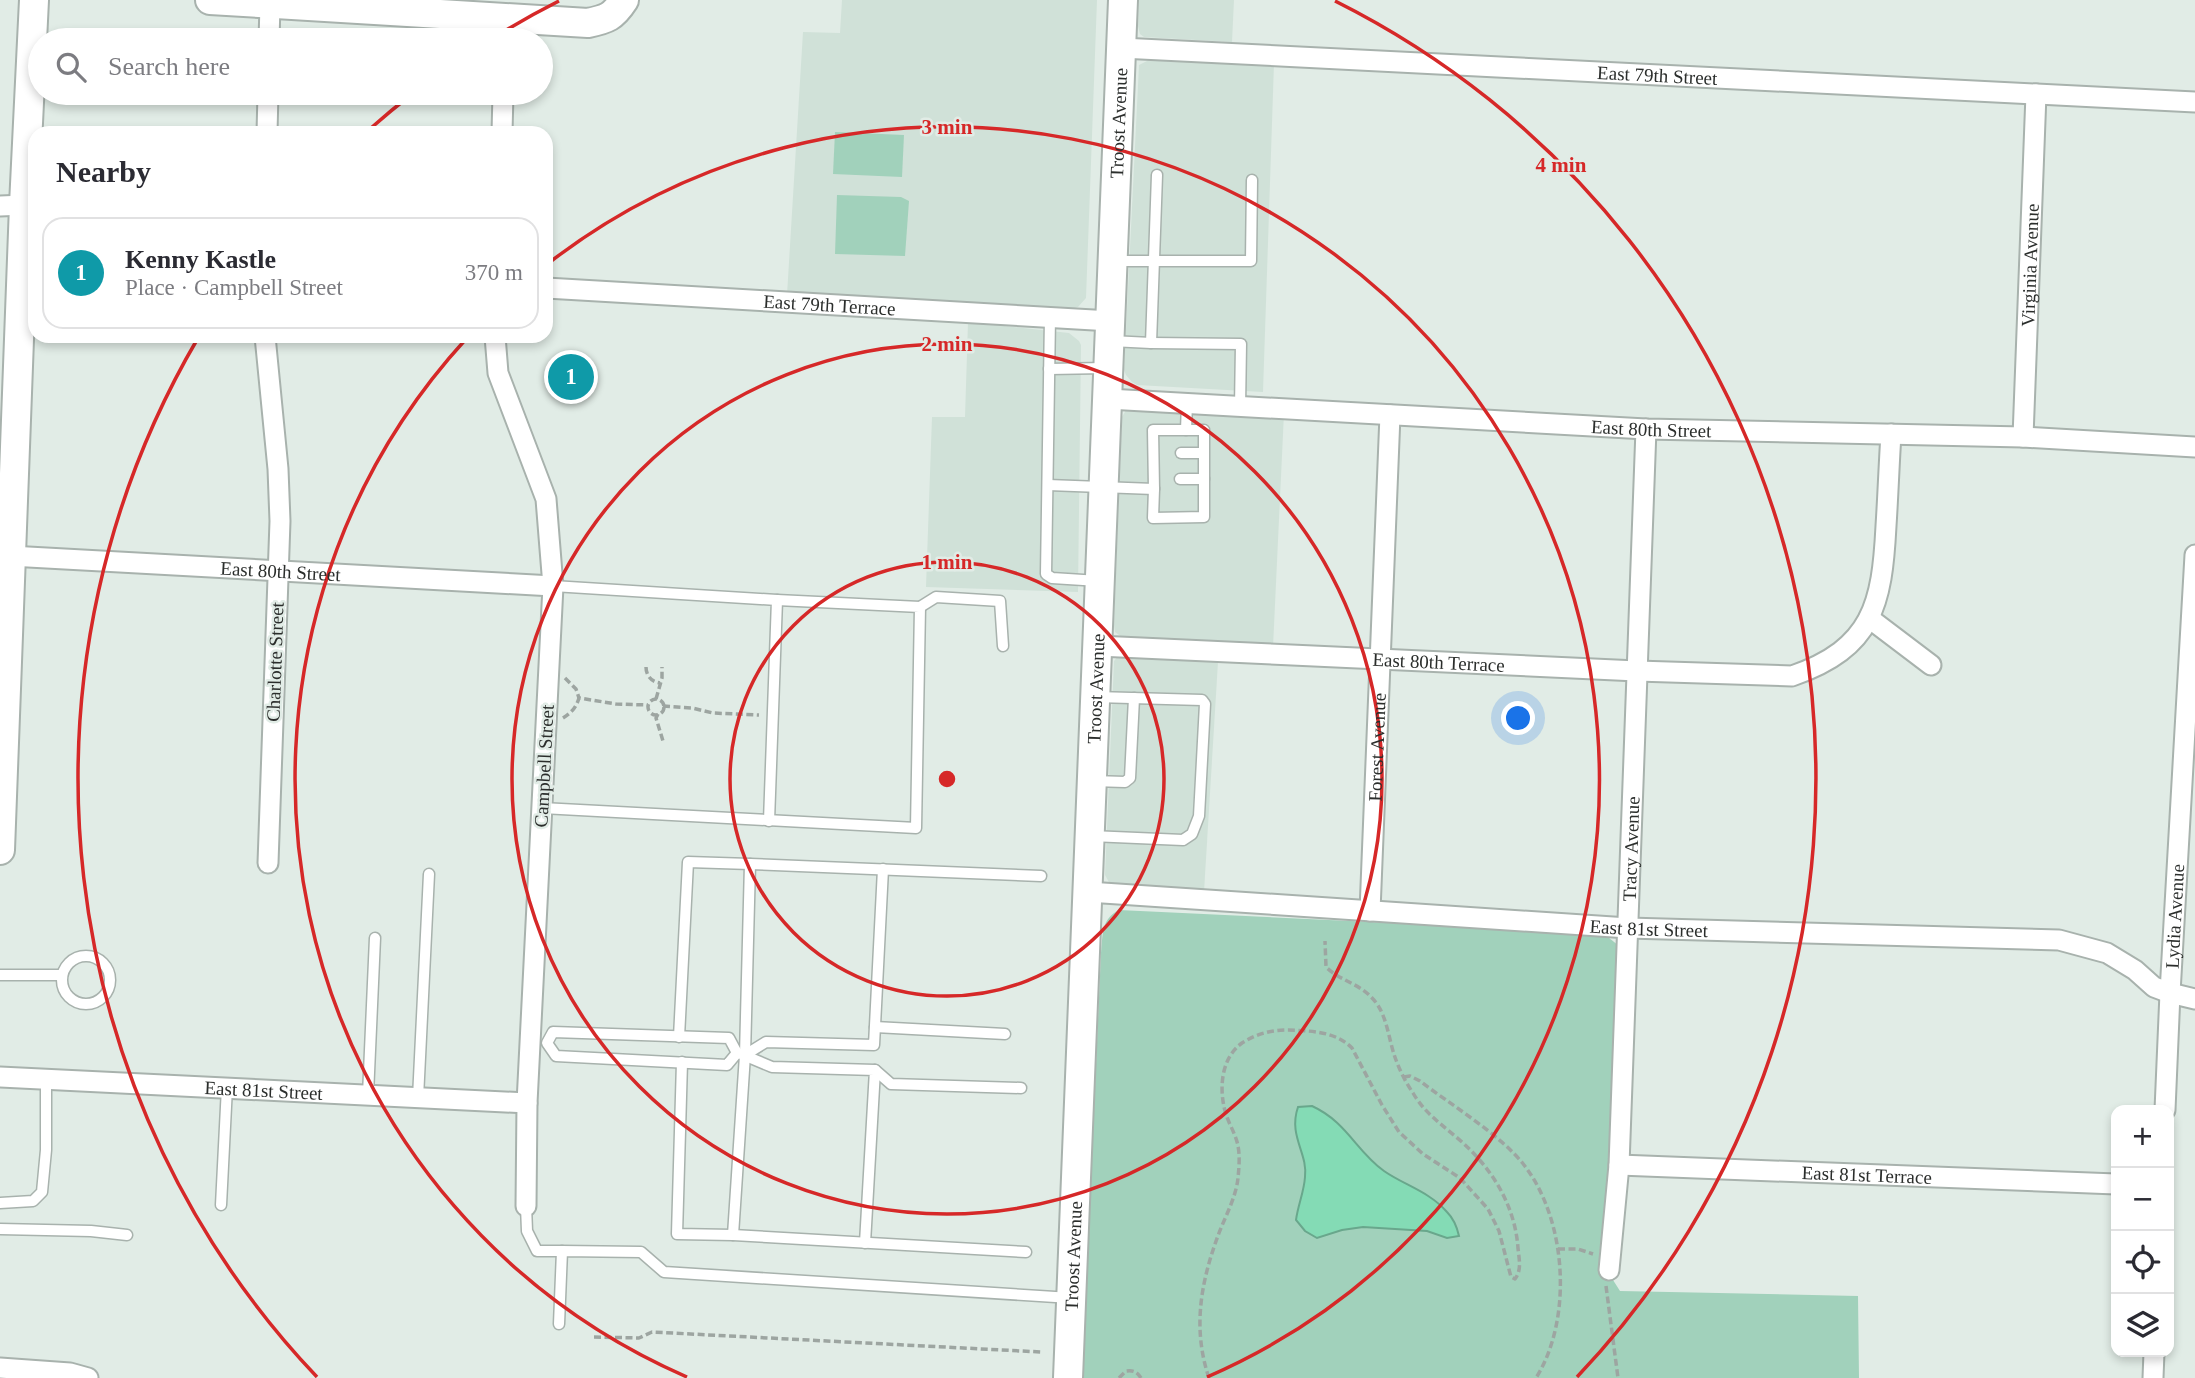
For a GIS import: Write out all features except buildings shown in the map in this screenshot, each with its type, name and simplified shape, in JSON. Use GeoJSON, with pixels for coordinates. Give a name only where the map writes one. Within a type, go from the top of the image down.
{"type":"FeatureCollection","features":[{"type":"Feature","properties":{"kind":"main road"},"geometry":{"type":"LineString","coordinates":[[32,28],[34,0]]}},
{"type":"Feature","properties":{"kind":"main road"},"geometry":{"type":"LineString","coordinates":[[210,0],[505,28],[588,23],[608,19],[624,0]]}},
{"type":"Feature","properties":{"kind":"main road","name":"Troost Avenue"},"geometry":{"type":"LineString","coordinates":[[1068,1378],[1123,0]]}},
{"type":"Feature","properties":{"kind":"main road"},"geometry":{"type":"LineString","coordinates":[[0,850],[20,206],[28,88]]}},
{"type":"Feature","properties":{"kind":"street"},"geometry":{"type":"LineString","coordinates":[[269,28],[270,5]]}},
{"type":"Feature","properties":{"kind":"street","name":"East 79th Street"},"geometry":{"type":"LineString","coordinates":[[1121,48],[2195,102]]}},
{"type":"Feature","properties":{"kind":"street","name":"Virginia Avenue"},"geometry":{"type":"LineString","coordinates":[[2023,437],[2036,94]]}},
{"type":"Feature","properties":{"kind":"street"},"geometry":{"type":"LineString","coordinates":[[267,126],[268,105]]}},
{"type":"Feature","properties":{"kind":"street"},"geometry":{"type":"LineString","coordinates":[[502,126],[503,105]]}},
{"type":"Feature","properties":{"kind":"street","name":"East 79th Terrace"},"geometry":{"type":"LineString","coordinates":[[553,288],[1049,317],[1110,343]]}},
{"type":"Feature","properties":{"kind":"street","name":"Charlotte Street"},"geometry":{"type":"LineString","coordinates":[[266,343],[278,469],[280,521],[268,863]]}},
{"type":"Feature","properties":{"kind":"street","name":"Campbell Street"},"geometry":{"type":"LineString","coordinates":[[496,343],[498,373],[546,499],[553,586],[542,808],[538,1044],[527,1103],[526,1206]]}},
{"type":"Feature","properties":{"kind":"street","name":"East 80th Street"},"geometry":{"type":"LineString","coordinates":[[1108,399],[1646,429],[2023,437],[2195,447]]}},
{"type":"Feature","properties":{"kind":"street","name":"Forest Avenue"},"geometry":{"type":"LineString","coordinates":[[1370,911],[1390,415]]}},
{"type":"Feature","properties":{"kind":"street","name":"Tracy Avenue"},"geometry":{"type":"LineString","coordinates":[[1604,1270],[1619,1165],[1646,429]]}},
{"type":"Feature","properties":{"kind":"street"},"geometry":{"type":"LineString","coordinates":[[1891,434],[1884,570],[1879,595],[1869,618],[1931,665]]}},
{"type":"Feature","properties":{"kind":"street","name":"Lydia Avenue"},"geometry":{"type":"LineString","coordinates":[[2165,1105],[2169,993],[2195,555]]}},
{"type":"Feature","properties":{"kind":"street","name":"East 80th Street"},"geometry":{"type":"LineString","coordinates":[[10,556],[553,586]]}},
{"type":"Feature","properties":{"kind":"street","name":"East 80th Terrace"},"geometry":{"type":"LineString","coordinates":[[1098,646],[1792,676],[1815,668],[1836,655],[1855,638],[1869,618]]}},
{"type":"Feature","properties":{"kind":"street","name":"East 81st Street"},"geometry":{"type":"LineString","coordinates":[[1088,892],[1628,928],[2059,940],[2107,953],[2135,970],[2154,987],[2195,999]]}},
{"type":"Feature","properties":{"kind":"street","name":"East 81st Street"},"geometry":{"type":"LineString","coordinates":[[0,1077],[527,1103]]}},
{"type":"Feature","properties":{"kind":"street","name":"East 81st Terrace"},"geometry":{"type":"LineString","coordinates":[[1619,1165],[2111,1184]]}},
{"type":"Feature","properties":{"kind":"street"},"geometry":{"type":"LineString","coordinates":[[2153,1378],[2154,1357]]}},
{"type":"Feature","properties":{"kind":"street"},"geometry":{"type":"LineString","coordinates":[[0,1368],[70,1373],[88,1378]]}},
{"type":"Feature","properties":{"kind":"lane"},"geometry":{"type":"LineString","coordinates":[[1152,343],[1157,175]]}},
{"type":"Feature","properties":{"kind":"lane"},"geometry":{"type":"LineString","coordinates":[[1113,261],[1251,261],[1252,180]]}},
{"type":"Feature","properties":{"kind":"lane"},"geometry":{"type":"LineString","coordinates":[[1049,317],[1046,574],[1052,578],[1101,581]]}},
{"type":"Feature","properties":{"kind":"lane"},"geometry":{"type":"LineString","coordinates":[[1049,369],[1110,343],[1241,344],[1240,407]]}},
{"type":"Feature","properties":{"kind":"lane"},"geometry":{"type":"LineString","coordinates":[[1186,430],[1187,403]]}},
{"type":"Feature","properties":{"kind":"lane"},"geometry":{"type":"LineString","coordinates":[[1153,430],[1204,430],[1203,453],[1204,517],[1153,517],[1158,454],[1153,430]]}},
{"type":"Feature","properties":{"kind":"lane"},"geometry":{"type":"LineString","coordinates":[[1181,453],[1203,453]]}},
{"type":"Feature","properties":{"kind":"lane"},"geometry":{"type":"LineString","coordinates":[[1180,479],[1204,479]]}},
{"type":"Feature","properties":{"kind":"lane"},"geometry":{"type":"LineString","coordinates":[[1048,485],[1154,489]]}},
{"type":"Feature","properties":{"kind":"lane"},"geometry":{"type":"LineString","coordinates":[[553,586],[920,607],[936,597],[1000,601],[1003,646]]}},
{"type":"Feature","properties":{"kind":"lane"},"geometry":{"type":"LineString","coordinates":[[769,821],[778,600]]}},
{"type":"Feature","properties":{"kind":"lane"},"geometry":{"type":"LineString","coordinates":[[542,808],[916,828],[920,607]]}},
{"type":"Feature","properties":{"kind":"lane"},"geometry":{"type":"LineString","coordinates":[[1090,836],[1183,840],[1192,834],[1199,816],[1205,705],[1202,700],[1096,697]]}},
{"type":"Feature","properties":{"kind":"lane"},"geometry":{"type":"LineString","coordinates":[[1092,781],[1125,782],[1130,778],[1134,698]]}},
{"type":"Feature","properties":{"kind":"lane"},"geometry":{"type":"LineString","coordinates":[[679,1037],[688,862],[1041,876]]}},
{"type":"Feature","properties":{"kind":"lane"},"geometry":{"type":"LineString","coordinates":[[733,1236],[750,864]]}},
{"type":"Feature","properties":{"kind":"lane"},"geometry":{"type":"LineString","coordinates":[[883,869],[874,1045],[766,1042],[741,1054],[727,1065],[556,1056],[538,1044],[553,1032],[729,1038],[741,1054],[772,1067],[875,1070],[891,1084],[1021,1088]]}},
{"type":"Feature","properties":{"kind":"lane"},"geometry":{"type":"LineString","coordinates":[[418,1098],[429,874]]}},
{"type":"Feature","properties":{"kind":"lane"},"geometry":{"type":"LineString","coordinates":[[368,1095],[375,939]]}},
{"type":"Feature","properties":{"kind":"lane"},"geometry":{"type":"LineString","coordinates":[[86,956],[101,961],[110,981],[104,996],[91,1004],[83,1004],[69,998],[64,991],[62,975],[71,961],[86,956]]}},
{"type":"Feature","properties":{"kind":"lane"},"geometry":{"type":"LineString","coordinates":[[0,975],[62,975]]}},
{"type":"Feature","properties":{"kind":"lane"},"geometry":{"type":"LineString","coordinates":[[875,1027],[1005,1034]]}},
{"type":"Feature","properties":{"kind":"lane"},"geometry":{"type":"LineString","coordinates":[[682,1062],[677,1234],[1026,1252]]}},
{"type":"Feature","properties":{"kind":"lane"},"geometry":{"type":"LineString","coordinates":[[865,1243],[875,1070]]}},
{"type":"Feature","properties":{"kind":"lane"},"geometry":{"type":"LineString","coordinates":[[0,1202],[33,1201],[42,1192],[46,1150],[47,1079]]}},
{"type":"Feature","properties":{"kind":"lane"},"geometry":{"type":"LineString","coordinates":[[221,1205],[227,1087]]}},
{"type":"Feature","properties":{"kind":"lane"},"geometry":{"type":"LineString","coordinates":[[526,1206],[527,1231],[537,1251],[641,1252],[664,1272],[1071,1298]]}},
{"type":"Feature","properties":{"kind":"lane"},"geometry":{"type":"LineString","coordinates":[[0,1229],[91,1231],[127,1235]]}},
{"type":"Feature","properties":{"kind":"lane"},"geometry":{"type":"LineString","coordinates":[[559,1324],[562,1251]]}},
{"type":"Feature","properties":{"kind":"path"},"geometry":{"type":"LineString","coordinates":[[646,667],[649,677],[660,683]]}},
{"type":"Feature","properties":{"kind":"path"},"geometry":{"type":"LineString","coordinates":[[656,699],[662,667]]}},
{"type":"Feature","properties":{"kind":"path"},"geometry":{"type":"LineString","coordinates":[[546,718],[562,718],[571,713],[579,698],[616,704],[648,705]]}},
{"type":"Feature","properties":{"kind":"path"},"geometry":{"type":"LineString","coordinates":[[648,705],[656,699]]}},
{"type":"Feature","properties":{"kind":"path"},"geometry":{"type":"LineString","coordinates":[[656,699],[661,701],[663,706],[656,718],[663,741]]}},
{"type":"Feature","properties":{"kind":"path"},"geometry":{"type":"LineString","coordinates":[[648,705],[650,712],[658,714]]}},
{"type":"Feature","properties":{"kind":"path"},"geometry":{"type":"LineString","coordinates":[[663,706],[692,708],[712,713],[773,716]]}},
{"type":"Feature","properties":{"kind":"path"},"geometry":{"type":"LineString","coordinates":[[1209,1378],[1200,1331],[1201,1292],[1212,1253],[1236,1191],[1239,1166],[1238,1143],[1225,1111],[1222,1080],[1230,1056],[1237,1047],[1261,1034],[1287,1030],[1323,1033],[1337,1035],[1345,1041],[1352,1048],[1399,1132],[1423,1154],[1460,1178],[1488,1209],[1499,1231],[1511,1277],[1515,1279],[1520,1269],[1514,1225],[1498,1183],[1478,1158],[1420,1104],[1396,1060],[1377,1004],[1363,989],[1330,972],[1326,967],[1325,941]]}},
{"type":"Feature","properties":{"kind":"path"},"geometry":{"type":"LineString","coordinates":[[1404,1077],[1410,1076],[1420,1081],[1507,1147],[1524,1164],[1546,1203],[1558,1249],[1560,1286],[1556,1329],[1546,1362],[1536,1378]]}},
{"type":"Feature","properties":{"kind":"path"},"geometry":{"type":"LineString","coordinates":[[1558,1249],[1578,1249],[1604,1270],[1618,1378]]}},
{"type":"Feature","properties":{"kind":"path"},"geometry":{"type":"LineString","coordinates":[[594,1337],[639,1338],[652,1332],[1041,1352]]}},
{"type":"Feature","properties":{"kind":"path"},"geometry":{"type":"LineString","coordinates":[[1119,1378],[1130,1370],[1141,1378]]}},
{"type":"Feature","properties":{"kind":"shaded area"},"geometry":{"type":"Polygon","coordinates":[[[842,0],[1097,0],[1086,298],[1078,307],[1071,309],[787,295],[803,32],[840,33],[842,0]]]}},
{"type":"Feature","properties":{"kind":"shaded area"},"geometry":{"type":"Polygon","coordinates":[[[1139,0],[1234,0],[1232,42],[1144,37],[1138,26],[1139,0]]]}},
{"type":"Feature","properties":{"kind":"shaded area"},"geometry":{"type":"Polygon","coordinates":[[[1151,59],[1274,63],[1263,392],[1137,385],[1124,370],[1139,65],[1151,59]]]}},
{"type":"Feature","properties":{"kind":"shaded area"},"geometry":{"type":"Polygon","coordinates":[[[835,132],[904,135],[902,177],[833,174],[835,132]]]}},
{"type":"Feature","properties":{"kind":"shaded area"},"geometry":{"type":"Polygon","coordinates":[[[837,195],[901,197],[909,201],[905,256],[835,254],[837,195]]]}},
{"type":"Feature","properties":{"kind":"shaded area"},"geometry":{"type":"Polygon","coordinates":[[[968,322],[1069,333],[1081,345],[1078,592],[926,587],[932,417],[965,417],[968,322]]]}},
{"type":"Feature","properties":{"kind":"shaded area"},"geometry":{"type":"Polygon","coordinates":[[[1126,410],[1284,413],[1273,647],[1123,638],[1115,632],[1122,417],[1126,410]]]}},
{"type":"Feature","properties":{"kind":"shaded area"},"geometry":{"type":"Polygon","coordinates":[[[1118,656],[1218,662],[1204,892],[1110,884],[1105,875],[1114,661],[1118,656]]]}},
{"type":"Feature","properties":{"kind":"shaded area"},"geometry":{"type":"Polygon","coordinates":[[[1119,910],[1603,933],[1619,946],[1610,1166],[1599,1258],[1620,1291],[1858,1296],[1859,1378],[1082,1378],[1101,953],[1106,923],[1119,910]]]}},
{"type":"Feature","properties":{"kind":"shaded area"},"geometry":{"type":"Polygon","coordinates":[[[1312,1106],[1343,1128],[1384,1171],[1440,1205],[1453,1220],[1459,1236],[1447,1238],[1427,1231],[1363,1227],[1317,1238],[1305,1231],[1296,1220],[1305,1168],[1295,1127],[1298,1107],[1312,1106]]]}},
{"type":"Feature","properties":{"kind":"place","name":"Kenny Kastle"},"geometry":{"type":"Point","coordinates":[571,377]}}]}
